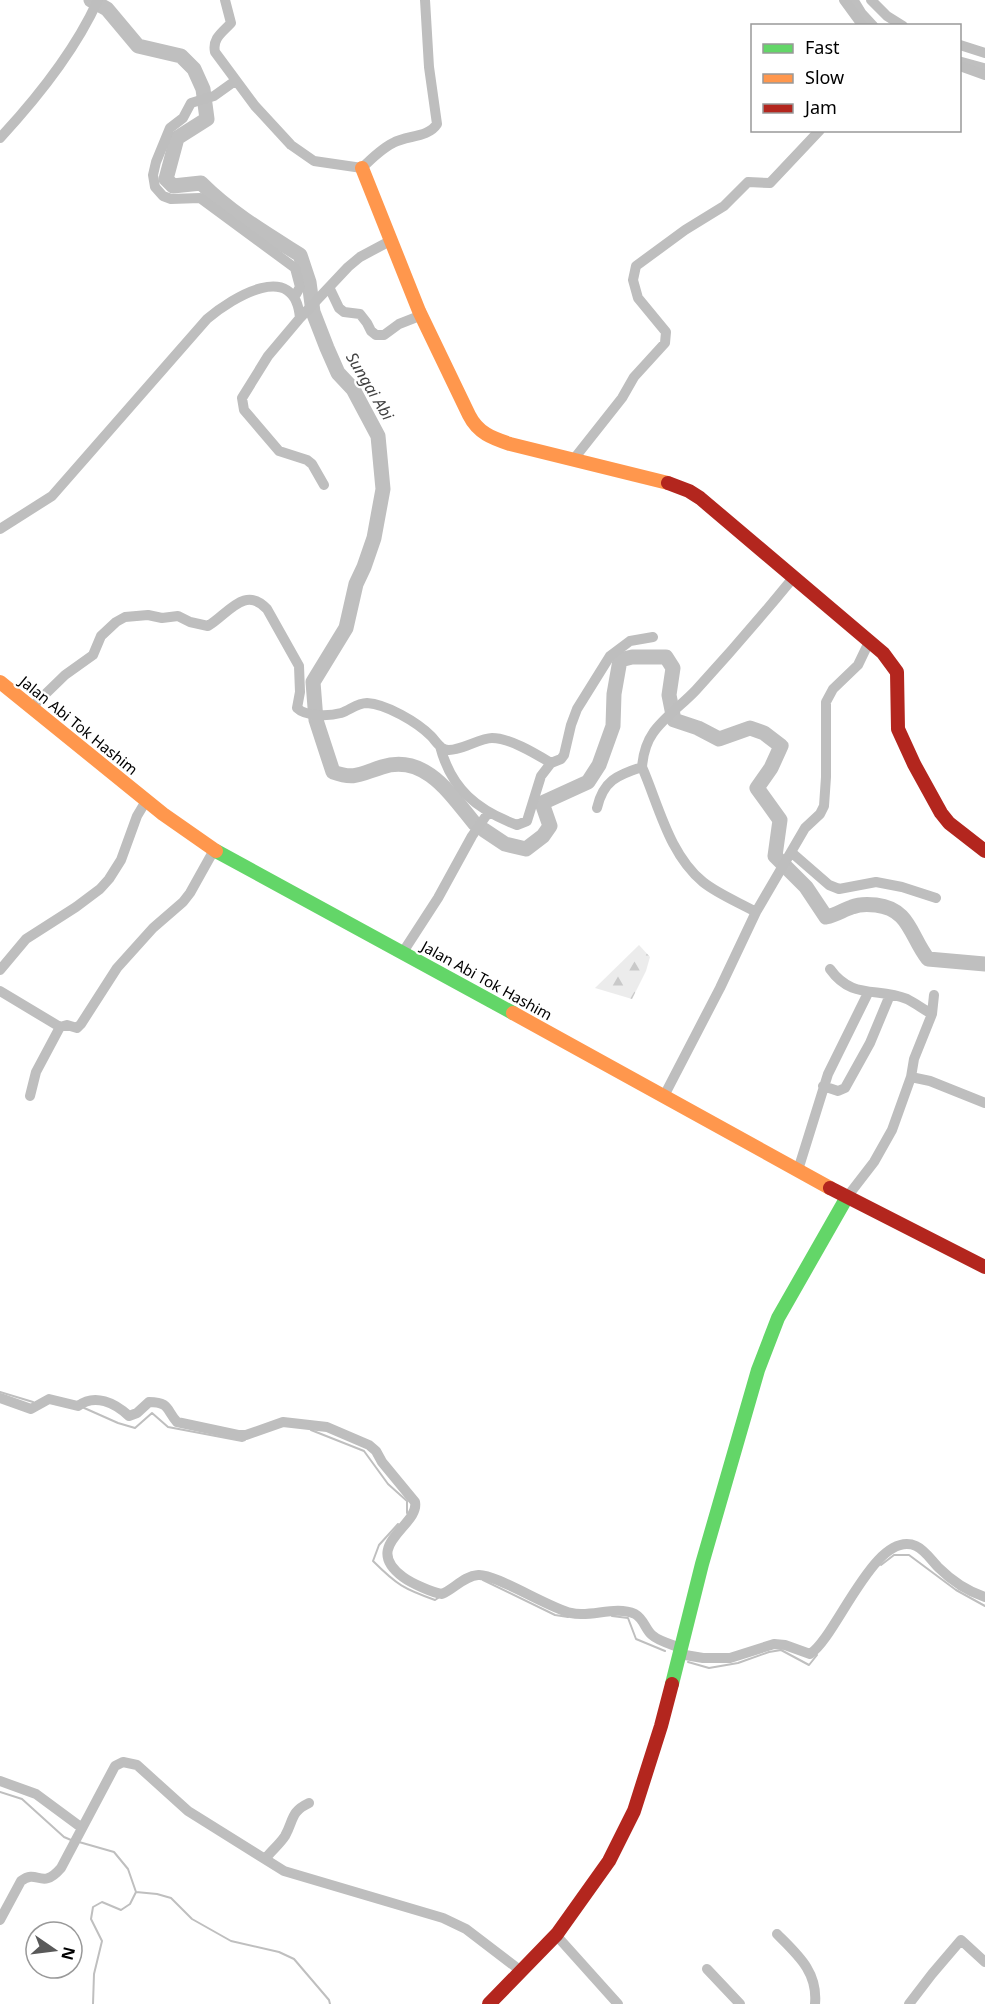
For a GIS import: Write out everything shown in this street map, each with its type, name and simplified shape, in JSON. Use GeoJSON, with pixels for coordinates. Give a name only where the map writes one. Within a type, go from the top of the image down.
{"type":"FeatureCollection","features":[{"type":"Feature","properties":{"kind":"street"},"geometry":{"type":"LineString","coordinates":[[0,138],[46,83],[90,18],[98,0]]}},
{"type":"Feature","properties":{"kind":"street"},"geometry":{"type":"LineString","coordinates":[[225,0],[231,23],[220,33],[214,46],[216,56],[235,81],[291,145],[314,161],[362,168],[392,143],[429,132],[437,124],[429,67],[425,0]]}},
{"type":"Feature","properties":{"kind":"street"},"geometry":{"type":"LineString","coordinates":[[844,0],[862,24]]}},
{"type":"Feature","properties":{"kind":"street"},"geometry":{"type":"LineString","coordinates":[[871,0],[887,16],[900,24]]}},
{"type":"Feature","properties":{"kind":"street"},"geometry":{"type":"LineString","coordinates":[[961,45],[985,53]]}},
{"type":"Feature","properties":{"kind":"street"},"geometry":{"type":"LineString","coordinates":[[961,66],[985,75]]}},
{"type":"Feature","properties":{"kind":"street"},"geometry":{"type":"LineString","coordinates":[[235,81],[214,96],[191,103],[183,118],[170,128],[160,149],[153,175],[155,187],[163,196],[171,199],[200,198],[295,268],[300,287],[295,296]]}},
{"type":"Feature","properties":{"kind":"street"},"geometry":{"type":"LineString","coordinates":[[573,460],[622,398],[634,377],[665,343],[666,332],[638,298],[633,280],[636,267],[685,230],[724,206],[748,182],[770,183],[818,132]]}},
{"type":"Feature","properties":{"kind":"street"},"geometry":{"type":"LineString","coordinates":[[362,168],[400,269],[448,374],[480,431],[505,441],[643,476],[690,491],[707,504],[883,653],[897,672],[898,729],[914,764],[949,823],[985,851]]}},
{"type":"Feature","properties":{"kind":"street"},"geometry":{"type":"LineString","coordinates":[[324,485],[312,464],[307,460],[279,451],[244,410],[242,398],[268,356],[300,318],[360,257],[390,241]]}},
{"type":"Feature","properties":{"kind":"street"},"geometry":{"type":"LineString","coordinates":[[0,529],[52,496],[215,312],[235,300],[270,285],[277,285],[287,289],[295,296],[300,318]]}},
{"type":"Feature","properties":{"kind":"street"},"geometry":{"type":"LineString","coordinates":[[326,291],[339,308],[344,312],[360,315],[371,331],[376,334],[384,334],[399,324],[422,315]]}},
{"type":"Feature","properties":{"kind":"street"},"geometry":{"type":"LineString","coordinates":[[756,912],[704,883],[684,862],[661,815],[642,767],[648,742],[656,728],[678,709],[793,579]]}},
{"type":"Feature","properties":{"kind":"street"},"geometry":{"type":"LineString","coordinates":[[31,708],[65,675],[93,655],[101,636],[125,617],[178,616],[190,622],[208,626],[239,602],[252,599],[260,602],[267,609],[299,666],[300,692],[297,708],[302,713],[325,715],[342,713],[362,703],[382,705],[420,727],[440,746],[448,750],[481,739],[498,738],[530,751],[551,763]]}},
{"type":"Feature","properties":{"kind":"street"},"geometry":{"type":"LineString","coordinates":[[440,746],[444,763],[459,786],[488,813],[517,825],[527,821],[541,776],[551,763],[561,759],[564,755],[571,724],[577,710],[610,656],[630,641],[653,637]]}},
{"type":"Feature","properties":{"kind":"street"},"geometry":{"type":"LineString","coordinates":[[664,1096],[756,912],[804,828],[820,814],[824,806],[826,709],[829,695],[858,665],[870,640]]}},
{"type":"Feature","properties":{"kind":"street","name":"Jalan Abi Tok Hashim"},"geometry":{"type":"LineString","coordinates":[[0,682],[146,801],[214,850],[847,1197],[985,1267]]}},
{"type":"Feature","properties":{"kind":"street"},"geometry":{"type":"LineString","coordinates":[[597,808],[602,790],[610,781],[626,772],[642,767]]}},
{"type":"Feature","properties":{"kind":"street"},"geometry":{"type":"LineString","coordinates":[[0,970],[26,939],[76,907],[100,889],[109,879],[121,860],[137,816],[146,801]]}},
{"type":"Feature","properties":{"kind":"street"},"geometry":{"type":"LineString","coordinates":[[403,952],[488,813]]}},
{"type":"Feature","properties":{"kind":"street"},"geometry":{"type":"LineString","coordinates":[[30,1095],[39,1066],[60,1027],[67,1025],[77,1028],[81,1024],[117,968],[153,928],[190,893],[214,850]]}},
{"type":"Feature","properties":{"kind":"street"},"geometry":{"type":"LineString","coordinates":[[789,856],[829,885],[839,889],[876,882],[902,887],[936,898]]}},
{"type":"Feature","properties":{"kind":"street"},"geometry":{"type":"LineString","coordinates":[[830,969],[842,983],[853,989],[906,999],[932,1014]]}},
{"type":"Feature","properties":{"kind":"street"},"geometry":{"type":"LineString","coordinates":[[0,991],[60,1027]]}},
{"type":"Feature","properties":{"kind":"street"},"geometry":{"type":"LineString","coordinates":[[798,1170],[828,1074],[868,993]]}},
{"type":"Feature","properties":{"kind":"street"},"geometry":{"type":"LineString","coordinates":[[824,1086],[838,1091],[845,1088],[870,1043],[890,995]]}},
{"type":"Feature","properties":{"kind":"street"},"geometry":{"type":"LineString","coordinates":[[489,2004],[556,1935],[609,1861],[634,1811],[661,1726],[702,1564],[758,1370],[778,1318],[793,1289],[847,1197],[886,1144],[911,1077],[914,1059],[932,1014],[934,995]]}},
{"type":"Feature","properties":{"kind":"street"},"geometry":{"type":"LineString","coordinates":[[911,1077],[930,1081],[985,1103]]}},
{"type":"Feature","properties":{"kind":"street"},"geometry":{"type":"LineString","coordinates":[[0,1398],[31,1409],[49,1400],[81,1404],[99,1399],[124,1411],[129,1416],[138,1413],[149,1402],[157,1402],[167,1406],[177,1422],[238,1435],[246,1435],[283,1422],[319,1426],[338,1432],[369,1445],[376,1451],[382,1462],[415,1502],[414,1510],[390,1544],[387,1553],[392,1567],[412,1583],[442,1594],[478,1574],[490,1576],[551,1606],[572,1613],[587,1615],[632,1613],[640,1618],[652,1636],[680,1651],[703,1658],[730,1658],[774,1644],[785,1645],[810,1654],[823,1641],[847,1602],[883,1555],[892,1549],[910,1544],[919,1546],[954,1581],[985,1597]]}},
{"type":"Feature","properties":{"kind":"street"},"geometry":{"type":"LineString","coordinates":[[0,1920],[21,1881],[33,1876],[45,1880],[61,1868],[115,1766],[118,1763],[129,1761],[156,1780],[188,1811],[202,1821],[284,1871],[426,1911],[450,1921],[466,1929],[521,1971]]}},
{"type":"Feature","properties":{"kind":"street"},"geometry":{"type":"LineString","coordinates":[[0,1780],[36,1794],[80,1832]]}},
{"type":"Feature","properties":{"kind":"street"},"geometry":{"type":"LineString","coordinates":[[266,1858],[284,1838],[294,1813],[298,1808],[309,1803]]}},
{"type":"Feature","properties":{"kind":"street"},"geometry":{"type":"LineString","coordinates":[[777,1934],[810,1970],[814,1979],[815,2004]]}},
{"type":"Feature","properties":{"kind":"street"},"geometry":{"type":"LineString","coordinates":[[556,1935],[618,2004]]}},
{"type":"Feature","properties":{"kind":"street"},"geometry":{"type":"LineString","coordinates":[[909,2004],[961,1940],[985,1962]]}},
{"type":"Feature","properties":{"kind":"street"},"geometry":{"type":"LineString","coordinates":[[707,1969],[740,2004]]}},
{"type":"Feature","properties":{"kind":"green space"},"geometry":{"type":"Polygon","coordinates":[[[639,945],[650,957],[646,971],[632,999],[595,988],[639,945]]]}},
{"type":"Feature","properties":{"kind":"waterway","name":"Sungai Abi"},"geometry":{"type":"LineString","coordinates":[[91,0],[107,9],[138,46],[181,56],[194,69],[203,89],[207,119],[177,138],[166,179],[173,186],[201,183],[236,213],[300,255],[309,282],[313,312],[327,348],[338,373],[353,389],[378,436],[383,489],[374,538],[356,584],[346,628],[313,682],[316,720],[333,772],[352,776],[397,764],[411,766],[436,779],[475,824]]}},
{"type":"Feature","properties":{"kind":"waterway"},"geometry":{"type":"LineString","coordinates":[[854,0],[872,24]]}},
{"type":"Feature","properties":{"kind":"waterway"},"geometry":{"type":"LineString","coordinates":[[961,61],[985,68]]}},
{"type":"Feature","properties":{"kind":"waterway","name":"Sungai Abi"},"geometry":{"type":"LineString","coordinates":[[484,830],[505,844],[526,849],[543,836],[550,826],[542,803],[588,782],[599,765],[613,726],[614,694],[620,660],[632,657],[666,657],[673,668],[669,695],[674,720],[698,728],[719,739],[750,728],[764,733],[781,746],[771,768],[757,788],[780,820],[775,856],[806,887],[826,917],[861,905],[887,908],[903,918],[928,959],[985,964]]}},
{"type":"Feature","properties":{"kind":"waterway"},"geometry":{"type":"LineString","coordinates":[[0,1392],[33,1402]]}},
{"type":"Feature","properties":{"kind":"waterway"},"geometry":{"type":"LineString","coordinates":[[82,1407],[135,1428],[152,1413],[168,1427],[245,1440]]}},
{"type":"Feature","properties":{"kind":"waterway"},"geometry":{"type":"LineString","coordinates":[[311,1430],[364,1451],[388,1484],[407,1501],[407,1513]]}},
{"type":"Feature","properties":{"kind":"waterway"},"geometry":{"type":"LineString","coordinates":[[398,1524],[379,1545],[373,1561],[401,1585],[435,1600],[438,1598]]}},
{"type":"Feature","properties":{"kind":"waterway"},"geometry":{"type":"LineString","coordinates":[[881,1565],[894,1555],[909,1555],[956,1590],[985,1606]]}},
{"type":"Feature","properties":{"kind":"waterway"},"geometry":{"type":"LineString","coordinates":[[483,1580],[555,1615],[568,1617]]}},
{"type":"Feature","properties":{"kind":"waterway"},"geometry":{"type":"LineString","coordinates":[[612,1616],[628,1618],[636,1639],[665,1651]]}},
{"type":"Feature","properties":{"kind":"waterway"},"geometry":{"type":"LineString","coordinates":[[688,1662],[709,1668],[738,1663],[781,1650],[809,1665],[817,1655]]}},
{"type":"Feature","properties":{"kind":"waterway"},"geometry":{"type":"LineString","coordinates":[[0,1792],[22,1799],[64,1837],[71,1840]]}},
{"type":"Feature","properties":{"kind":"waterway"},"geometry":{"type":"LineString","coordinates":[[79,1842],[114,1852],[128,1869],[136,1892],[130,1904],[121,1910],[102,1902],[93,1907],[91,1919],[102,1941],[94,1974],[93,2004]]}},
{"type":"Feature","properties":{"kind":"waterway"},"geometry":{"type":"LineString","coordinates":[[136,1892],[171,1898],[192,1919],[231,1941],[279,1952],[294,1959],[330,2004]]}},
{"type":"Feature","properties":{"kind":"traffic: fast"},"geometry":{"type":"LineString","coordinates":[[216,851],[513,1013]]}},
{"type":"Feature","properties":{"kind":"traffic: fast"},"geometry":{"type":"LineString","coordinates":[[672,1684],[702,1564],[758,1370],[778,1318],[847,1197]]}},
{"type":"Feature","properties":{"kind":"traffic: slow"},"geometry":{"type":"LineString","coordinates":[[362,168],[419,311],[469,415],[481,431],[510,444],[668,483]]}},
{"type":"Feature","properties":{"kind":"traffic: slow"},"geometry":{"type":"LineString","coordinates":[[0,682],[163,814],[216,851]]}},
{"type":"Feature","properties":{"kind":"traffic: slow"},"geometry":{"type":"LineString","coordinates":[[513,1013],[830,1188]]}},
{"type":"Feature","properties":{"kind":"traffic: jam"},"geometry":{"type":"LineString","coordinates":[[668,483],[700,498],[883,653],[897,672],[898,729],[914,764],[949,823],[985,851]]}},
{"type":"Feature","properties":{"kind":"traffic: jam"},"geometry":{"type":"LineString","coordinates":[[830,1188],[985,1267]]}},
{"type":"Feature","properties":{"kind":"traffic: jam"},"geometry":{"type":"LineString","coordinates":[[489,2004],[557,1934],[609,1861],[634,1811],[672,1684]]}}]}
